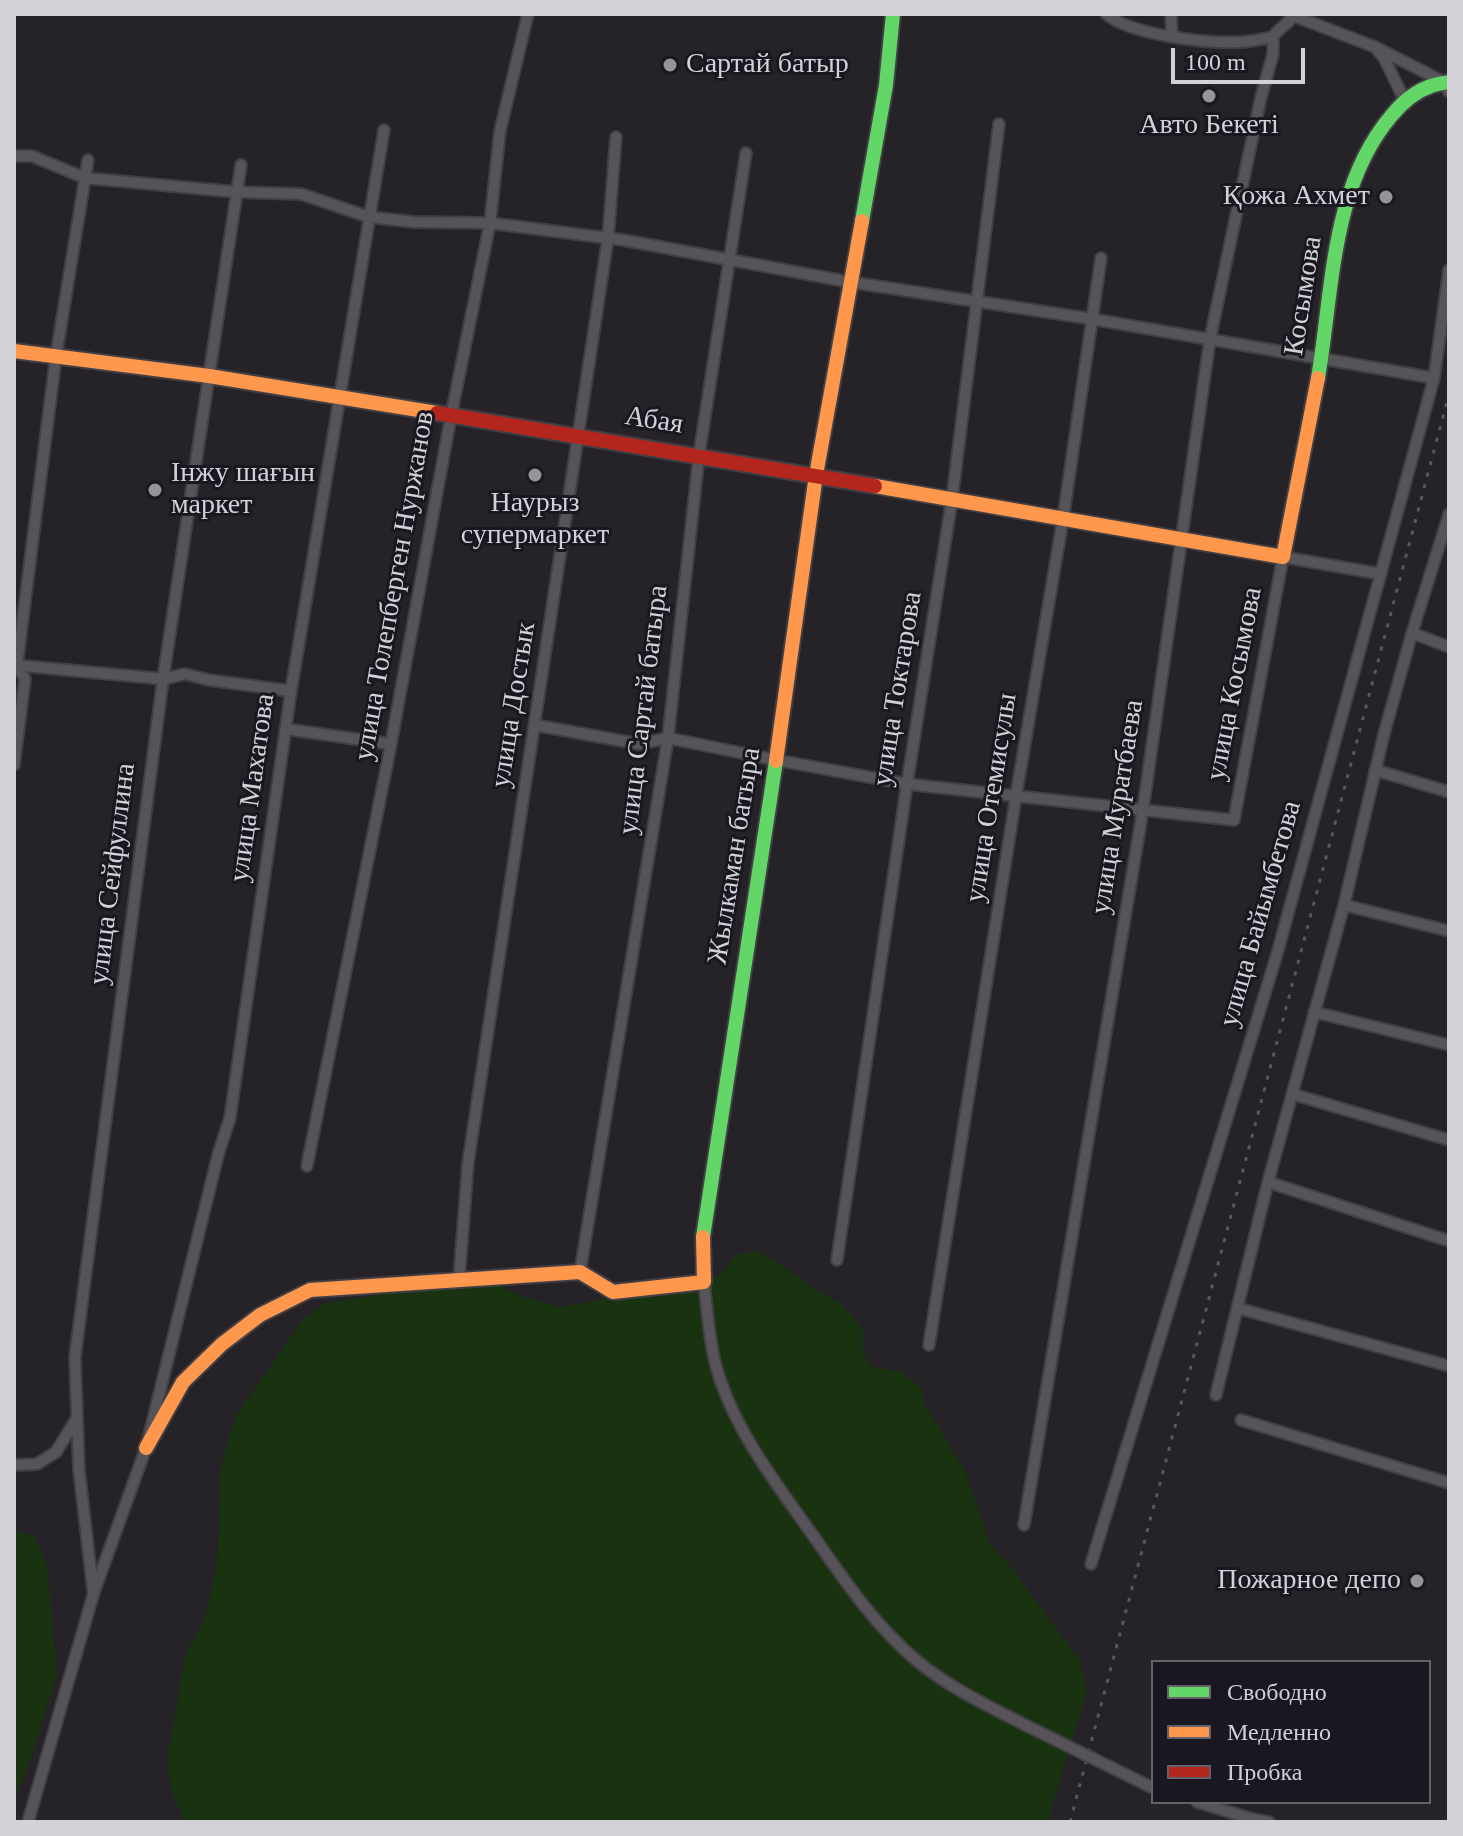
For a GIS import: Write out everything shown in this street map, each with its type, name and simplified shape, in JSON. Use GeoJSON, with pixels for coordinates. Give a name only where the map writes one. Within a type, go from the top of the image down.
{"type":"FeatureCollection","features":[{"type":"Feature","properties":{"kind":"street","name":"улица Толепберген Нуржанов"},"geometry":{"type":"LineString","coordinates":[[307,1166],[490,223],[500,131],[528,14]]}},
{"type":"Feature","properties":{"kind":"street","name":"Жылкаман батыра"},"geometry":{"type":"LineString","coordinates":[[704,1282],[702,1243],[816,475],[886,85],[893,14]]}},
{"type":"Feature","properties":{"kind":"street"},"geometry":{"type":"LineString","coordinates":[[1171,14],[1172,36]]}},
{"type":"Feature","properties":{"kind":"street"},"geometry":{"type":"LineString","coordinates":[[1108,15],[1120,24],[1172,36],[1232,42],[1273,37],[1277,30],[1290,22],[1291,15],[1386,51],[1447,86]]}},
{"type":"Feature","properties":{"kind":"street","name":"улица Муратбаева"},"geometry":{"type":"LineString","coordinates":[[1024,1525],[1143,809],[1210,339],[1261,97],[1273,54],[1273,37]]}},
{"type":"Feature","properties":{"kind":"street"},"geometry":{"type":"LineString","coordinates":[[1375,47],[1384,58],[1405,101]]}},
{"type":"Feature","properties":{"kind":"street","name":"Косымова"},"geometry":{"type":"LineString","coordinates":[[1283,557],[1349,194],[1363,160],[1381,129],[1405,101],[1426,87],[1447,86]]}},
{"type":"Feature","properties":{"kind":"street","name":"улица Токтарова"},"geometry":{"type":"LineString","coordinates":[[837,1260],[952,499],[999,124]]}},
{"type":"Feature","properties":{"kind":"street","name":"улица Махатова"},"geometry":{"type":"LineString","coordinates":[[28,1822],[94,1592],[146,1448],[218,1155],[230,1118],[291,691],[384,130]]}},
{"type":"Feature","properties":{"kind":"street","name":"улица Достык"},"geometry":{"type":"LineString","coordinates":[[459,1280],[468,1163],[608,238],[616,137]]}},
{"type":"Feature","properties":{"kind":"street","name":"улица Сартай батыра"},"geometry":{"type":"LineString","coordinates":[[580,1272],[668,738],[699,455],[746,153]]}},
{"type":"Feature","properties":{"kind":"street"},"geometry":{"type":"LineString","coordinates":[[14,156],[32,156],[85,178],[237,192],[301,194],[369,217],[414,222],[490,223],[608,238],[850,282],[1092,319],[1434,378]]}},
{"type":"Feature","properties":{"kind":"street"},"geometry":{"type":"LineString","coordinates":[[14,765],[25,679],[15,665],[56,356],[88,160]]}},
{"type":"Feature","properties":{"kind":"street","name":"улица Сейфуллина"},"geometry":{"type":"LineString","coordinates":[[94,1592],[79,1470],[75,1357],[163,679],[241,165]]}},
{"type":"Feature","properties":{"kind":"street","name":"улица Отемисулы"},"geometry":{"type":"LineString","coordinates":[[929,1345],[1063,519],[1101,258]]}},
{"type":"Feature","properties":{"kind":"street","name":"улица Байымбетова"},"geometry":{"type":"LineString","coordinates":[[1091,1564],[1277,954],[1434,378],[1449,270]]}},
{"type":"Feature","properties":{"kind":"street","name":"Абая"},"geometry":{"type":"LineString","coordinates":[[14,351],[209,376],[579,435],[1283,557]]}},
{"type":"Feature","properties":{"kind":"street"},"geometry":{"type":"LineString","coordinates":[[1216,1395],[1268,1182],[1344,905],[1375,770],[1412,633],[1449,514]]}},
{"type":"Feature","properties":{"kind":"street"},"geometry":{"type":"LineString","coordinates":[[1283,557],[1381,574]]}},
{"type":"Feature","properties":{"kind":"street","name":"улица Косымова"},"geometry":{"type":"LineString","coordinates":[[1143,809],[1234,820],[1283,557]]}},
{"type":"Feature","properties":{"kind":"street"},"geometry":{"type":"LineString","coordinates":[[1412,633],[1449,647]]}},
{"type":"Feature","properties":{"kind":"street"},"geometry":{"type":"LineString","coordinates":[[15,665],[163,679],[185,674],[291,691]]}},
{"type":"Feature","properties":{"kind":"street"},"geometry":{"type":"LineString","coordinates":[[535,725],[639,744],[668,738],[907,784],[1143,809]]}},
{"type":"Feature","properties":{"kind":"street"},"geometry":{"type":"LineString","coordinates":[[286,729],[391,744]]}},
{"type":"Feature","properties":{"kind":"street"},"geometry":{"type":"LineString","coordinates":[[1375,770],[1449,792]]}},
{"type":"Feature","properties":{"kind":"street"},"geometry":{"type":"LineString","coordinates":[[1344,905],[1449,931]]}},
{"type":"Feature","properties":{"kind":"street"},"geometry":{"type":"LineString","coordinates":[[1314,1012],[1449,1045]]}},
{"type":"Feature","properties":{"kind":"street"},"geometry":{"type":"LineString","coordinates":[[1292,1094],[1449,1140]]}},
{"type":"Feature","properties":{"kind":"street"},"geometry":{"type":"LineString","coordinates":[[1268,1182],[1449,1241]]}},
{"type":"Feature","properties":{"kind":"street"},"geometry":{"type":"LineString","coordinates":[[146,1448],[183,1382],[222,1344],[260,1315],[310,1290],[580,1272],[613,1292],[704,1282],[715,1365],[729,1403],[753,1448],[854,1594],[915,1660],[948,1683],[983,1704],[1151,1787]]}},
{"type":"Feature","properties":{"kind":"street"},"geometry":{"type":"LineString","coordinates":[[1237,1308],[1449,1366]]}},
{"type":"Feature","properties":{"kind":"street"},"geometry":{"type":"LineString","coordinates":[[14,1465],[37,1464],[56,1452],[77,1418]]}},
{"type":"Feature","properties":{"kind":"street"},"geometry":{"type":"LineString","coordinates":[[1241,1420],[1449,1483]]}},
{"type":"Feature","properties":{"kind":"street"},"geometry":{"type":"LineString","coordinates":[[1203,1804],[1269,1822]]}},
{"type":"Feature","properties":{"kind":"green space"},"geometry":{"type":"Polygon","coordinates":[[[758,1251],[840,1303],[863,1329],[863,1352],[872,1367],[899,1371],[922,1388],[923,1401],[965,1471],[990,1544],[1012,1568],[1080,1661],[1087,1692],[1047,1822],[186,1822],[171,1792],[167,1759],[186,1652],[205,1619],[217,1565],[221,1466],[235,1417],[301,1322],[324,1304],[485,1277],[519,1296],[560,1307],[616,1297],[675,1276],[719,1276],[737,1254],[758,1251]]]}},
{"type":"Feature","properties":{"kind":"green space"},"geometry":{"type":"Polygon","coordinates":[[[14,1531],[33,1535],[47,1566],[57,1675],[27,1770],[14,1799],[14,1531]]]}},
{"type":"Feature","properties":{"kind":"railway"},"geometry":{"type":"LineString","coordinates":[[1070,1822],[1449,394]]}},
{"type":"Feature","properties":{"kind":"traffic: fast"},"geometry":{"type":"LineString","coordinates":[[862,221],[886,85],[893,14]]}},
{"type":"Feature","properties":{"kind":"traffic: fast"},"geometry":{"type":"LineString","coordinates":[[1318,378],[1338,240],[1357,174],[1372,143],[1400,106],[1425,88],[1449,82]]}},
{"type":"Feature","properties":{"kind":"traffic: fast"},"geometry":{"type":"LineString","coordinates":[[703,1237],[776,761]]}},
{"type":"Feature","properties":{"kind":"traffic: slow"},"geometry":{"type":"LineString","coordinates":[[776,761],[816,475],[862,221]]}},
{"type":"Feature","properties":{"kind":"traffic: slow"},"geometry":{"type":"LineString","coordinates":[[14,351],[209,376],[437,413]]}},
{"type":"Feature","properties":{"kind":"traffic: slow"},"geometry":{"type":"LineString","coordinates":[[875,486],[1283,557],[1318,378]]}},
{"type":"Feature","properties":{"kind":"traffic: slow"},"geometry":{"type":"LineString","coordinates":[[146,1448],[183,1382],[222,1344],[260,1315],[310,1290],[580,1272],[613,1292],[704,1282],[703,1237]]}},
{"type":"Feature","properties":{"kind":"traffic: jam"},"geometry":{"type":"LineString","coordinates":[[437,413],[875,486]]}},
{"type":"Feature","properties":{"kind":"place","name":"Сартай батыр"},"geometry":{"type":"Point","coordinates":[670,65]}},
{"type":"Feature","properties":{"kind":"place","name":"Авто Бекетi"},"geometry":{"type":"Point","coordinates":[1209,96]}},
{"type":"Feature","properties":{"kind":"place","name":"Қожа Ахмет"},"geometry":{"type":"Point","coordinates":[1386,197]}},
{"type":"Feature","properties":{"kind":"place","name":"Наурыз супермаркет"},"geometry":{"type":"Point","coordinates":[535,475]}},
{"type":"Feature","properties":{"kind":"place","name":"Інжу шағын маркет"},"geometry":{"type":"Point","coordinates":[155,490]}},
{"type":"Feature","properties":{"kind":"place","name":"Пожарное депо"},"geometry":{"type":"Point","coordinates":[1417,1581]}}]}
